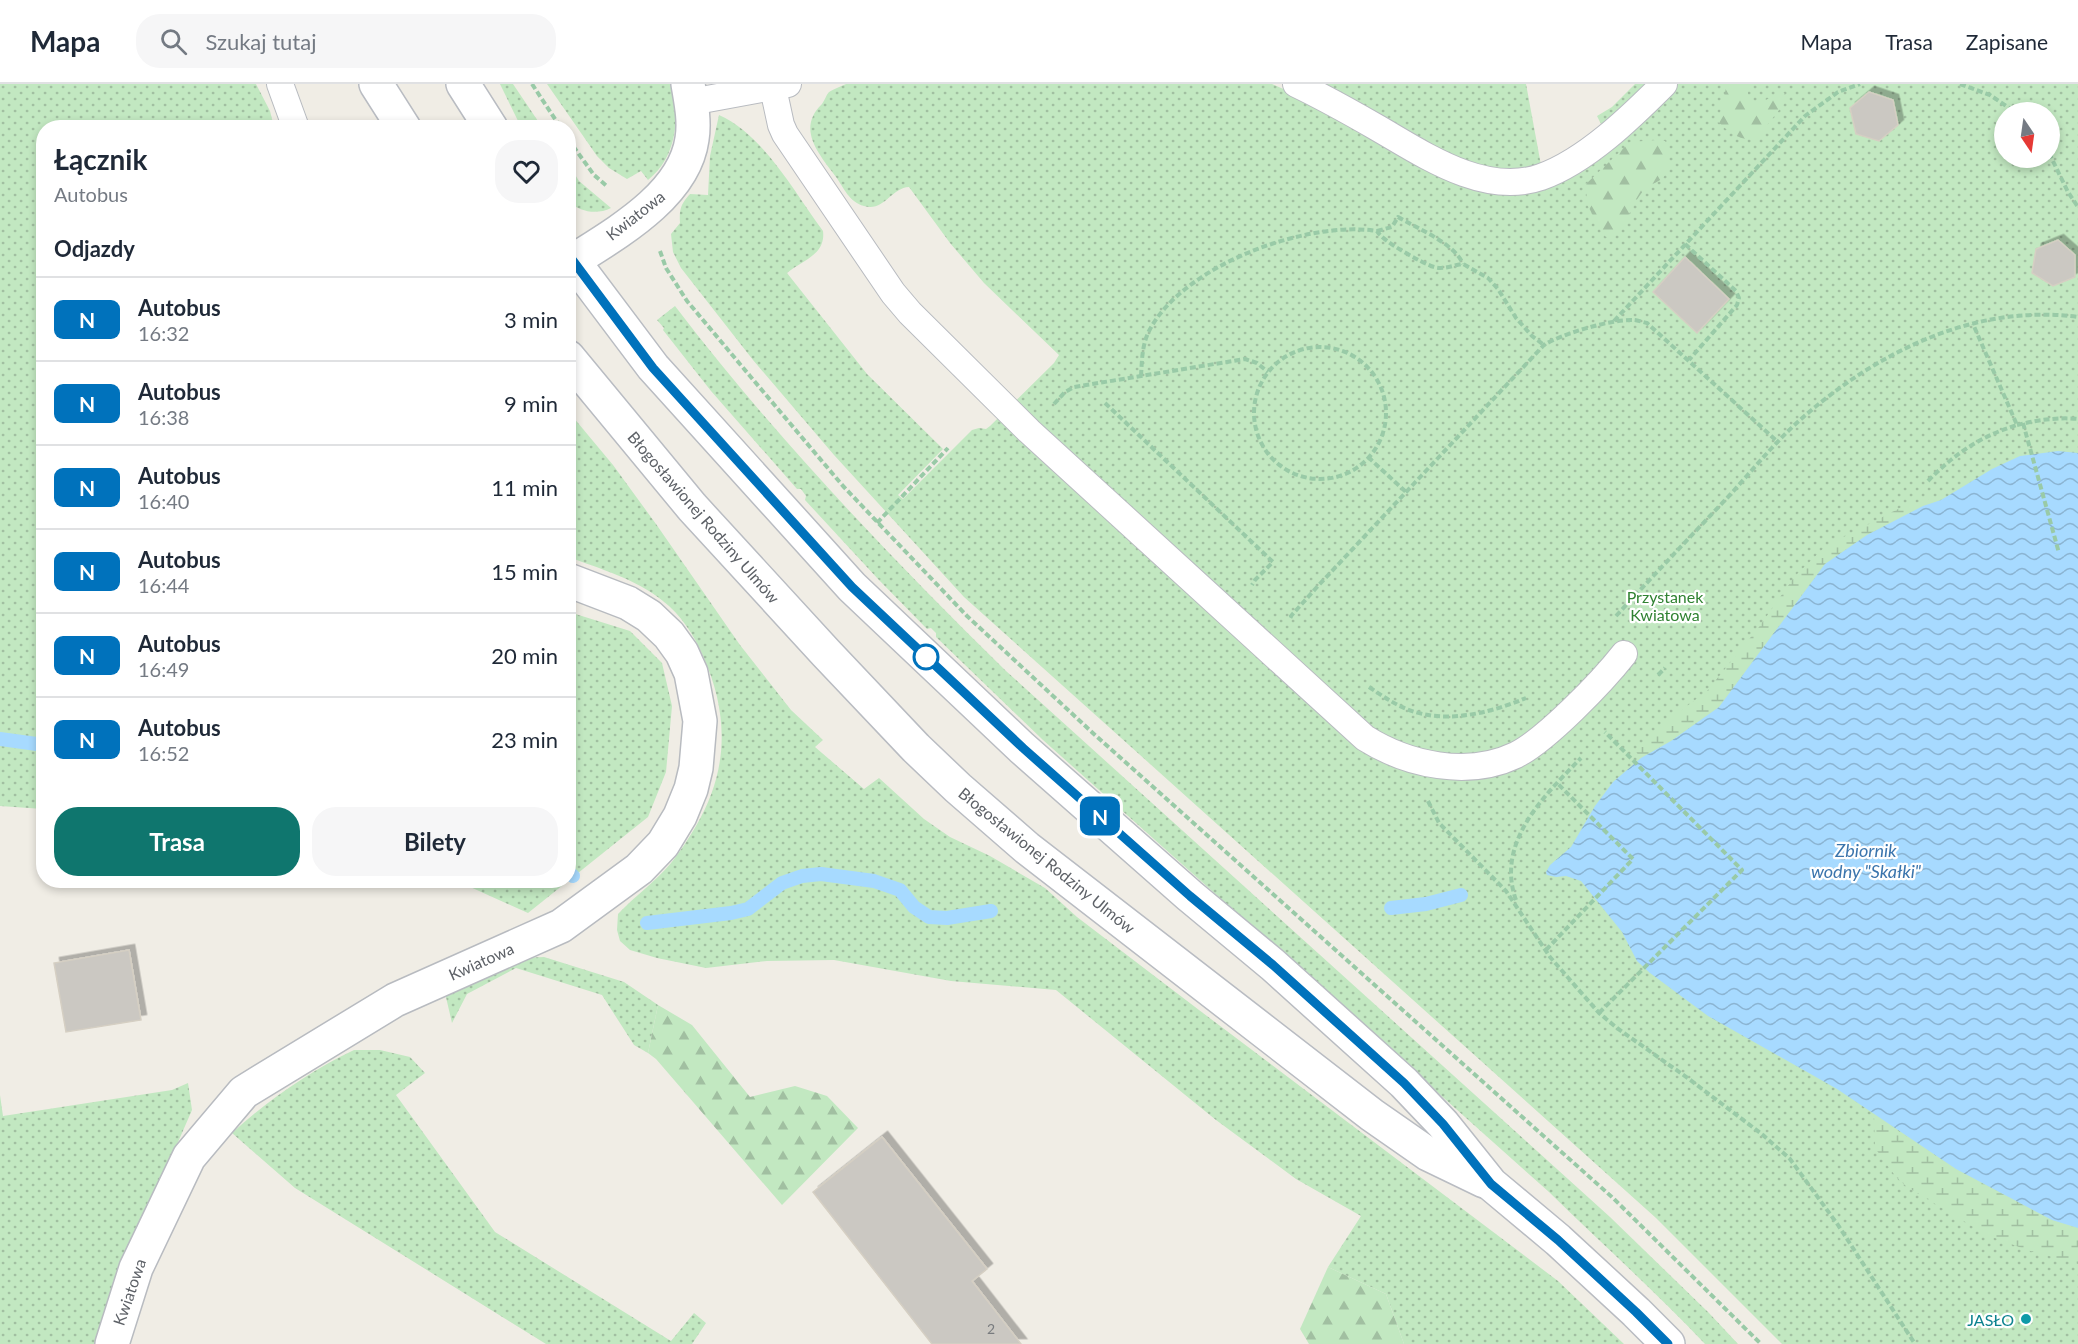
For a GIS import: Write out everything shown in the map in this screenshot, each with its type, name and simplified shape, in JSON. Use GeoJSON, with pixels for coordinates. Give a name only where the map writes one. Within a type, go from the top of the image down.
{"type":"FeatureCollection","features":[{"type":"Feature","properties":{"kind":"main road"},"geometry":{"type":"LineString","coordinates":[[376,84],[399,120]]}},
{"type":"Feature","properties":{"kind":"main road"},"geometry":{"type":"LineString","coordinates":[[463,84],[486,120]]}},
{"type":"Feature","properties":{"kind":"main road","name":"Kwiatowa"},"geometry":{"type":"LineString","coordinates":[[576,256],[647,209],[673,184],[690,152],[693,129],[690,93]]}},
{"type":"Feature","properties":{"kind":"main road","name":"Błogosławionej Rodziny Ulmów"},"geometry":{"type":"LineString","coordinates":[[576,268],[653,368],[852,587],[1023,748],[1190,896],[1273,965],[1404,1083],[1443,1124],[1491,1184],[1558,1240],[1668,1344]]}},
{"type":"Feature","properties":{"kind":"main road","name":"Błogosławionej Rodziny Ulmów"},"geometry":{"type":"LineString","coordinates":[[576,367],[692,507],[826,653],[916,748],[958,788],[1044,862],[1372,1114],[1428,1154],[1491,1184]]}},
{"type":"Feature","properties":{"kind":"main road","name":"Kwiatowa"},"geometry":{"type":"LineString","coordinates":[[112,1344],[136,1268],[189,1157],[244,1092],[395,1000],[561,926],[639,870],[663,844],[680,816],[691,789],[696,768],[700,722],[691,673],[676,644],[649,616],[628,603],[576,583]]}},
{"type":"Feature","properties":{"kind":"lane"},"geometry":{"type":"LineString","coordinates":[[280,84],[293,120]]}},
{"type":"Feature","properties":{"kind":"lane"},"geometry":{"type":"LineString","coordinates":[[1296,84],[1443,164],[1492,180],[1509,182],[1540,177],[1558,170],[1612,131],[1664,84]]}},
{"type":"Feature","properties":{"kind":"lane"},"geometry":{"type":"LineString","coordinates":[[690,93],[781,86],[781,125],[785,134],[893,293],[910,313],[1029,431],[1365,738],[1380,747],[1410,759],[1446,767],[1483,765],[1516,755],[1548,731],[1624,654]]}},
{"type":"Feature","properties":{"kind":"path"},"geometry":{"type":"LineString","coordinates":[[532,84],[556,120]]}},
{"type":"Feature","properties":{"kind":"path"},"geometry":{"type":"LineString","coordinates":[[1613,322],[1805,116],[1838,92],[1860,84]]}},
{"type":"Feature","properties":{"kind":"path"},"geometry":{"type":"LineString","coordinates":[[1960,84],[1990,94],[2002,102]]}},
{"type":"Feature","properties":{"kind":"path"},"geometry":{"type":"LineString","coordinates":[[576,149],[594,175],[617,191]]}},
{"type":"Feature","properties":{"kind":"path"},"geometry":{"type":"LineString","coordinates":[[2056,168],[2078,207]]}},
{"type":"Feature","properties":{"kind":"path"},"geometry":{"type":"LineString","coordinates":[[1141,376],[1144,343],[1154,322],[1181,293],[1209,272],[1254,250],[1281,241],[1332,231],[1354,229],[1377,231],[1392,227],[1398,217],[1451,248],[1459,255],[1462,264]]}},
{"type":"Feature","properties":{"kind":"path"},"geometry":{"type":"LineString","coordinates":[[1377,231],[1385,241],[1433,267],[1462,264],[1488,278],[1498,289],[1516,318],[1532,336],[1544,345]]}},
{"type":"Feature","properties":{"kind":"path"},"geometry":{"type":"LineString","coordinates":[[659,244],[666,268],[687,300],[843,486],[967,616],[1095,735],[1613,1198],[1761,1344]]}},
{"type":"Feature","properties":{"kind":"path"},"geometry":{"type":"LineString","coordinates":[[1685,244],[1736,291],[1739,301],[1689,360]]}},
{"type":"Feature","properties":{"kind":"path"},"geometry":{"type":"LineString","coordinates":[[1611,621],[1798,422],[1827,398],[1879,362],[1937,335],[1973,324],[2020,316],[2056,314],[2078,317]]}},
{"type":"Feature","properties":{"kind":"path"},"geometry":{"type":"LineString","coordinates":[[1282,617],[1291,616],[1544,345],[1567,334],[1613,322],[1632,320],[1647,323],[1779,442]]}},
{"type":"Feature","properties":{"kind":"path"},"geometry":{"type":"LineString","coordinates":[[1973,324],[2017,425]]}},
{"type":"Feature","properties":{"kind":"path"},"geometry":{"type":"LineString","coordinates":[[1310,348],[1336,349],[1360,362],[1378,382],[1385,408],[1382,434],[1368,457],[1357,467],[1330,478],[1300,476],[1274,461],[1264,449],[1254,422],[1257,392],[1268,372],[1284,357],[1310,348]]}},
{"type":"Feature","properties":{"kind":"path"},"geometry":{"type":"LineString","coordinates":[[1029,431],[1065,392],[1074,387],[1245,359],[1257,363],[1268,372]]}},
{"type":"Feature","properties":{"kind":"path"},"geometry":{"type":"LineString","coordinates":[[1105,403],[1273,562],[1255,580],[1252,592]]}},
{"type":"Feature","properties":{"kind":"path"},"geometry":{"type":"LineString","coordinates":[[1928,481],[1958,454],[1995,432],[2023,423],[2066,418],[2078,419]]}},
{"type":"Feature","properties":{"kind":"path"},"geometry":{"type":"LineString","coordinates":[[2023,423],[2058,553]]}},
{"type":"Feature","properties":{"kind":"path"},"geometry":{"type":"LineString","coordinates":[[877,522],[948,448]]}},
{"type":"Feature","properties":{"kind":"path"},"geometry":{"type":"LineString","coordinates":[[1368,457],[1406,492]]}},
{"type":"Feature","properties":{"kind":"path"},"geometry":{"type":"LineString","coordinates":[[1291,616],[1299,624]]}},
{"type":"Feature","properties":{"kind":"path"},"geometry":{"type":"LineString","coordinates":[[1652,682],[1665,668]]}},
{"type":"Feature","properties":{"kind":"path"},"geometry":{"type":"LineString","coordinates":[[1362,681],[1390,701],[1416,712],[1439,716],[1489,711],[1510,705],[1534,693]]}},
{"type":"Feature","properties":{"kind":"path"},"geometry":{"type":"LineString","coordinates":[[1599,1013],[1742,870],[1605,732],[1613,724]]}},
{"type":"Feature","properties":{"kind":"path"},"geometry":{"type":"LineString","coordinates":[[1518,907],[1513,894],[1511,876],[1521,832],[1536,806],[1589,749]]}},
{"type":"Feature","properties":{"kind":"path"},"geometry":{"type":"LineString","coordinates":[[1410,759],[1438,823],[1506,891],[1546,950],[1572,984],[1599,1013],[1763,1135],[1784,1154],[1838,1225],[1915,1344]]}},
{"type":"Feature","properties":{"kind":"path"},"geometry":{"type":"LineString","coordinates":[[1546,950],[1634,859],[1557,783]]}},
{"type":"Feature","properties":{"kind":"path"},"geometry":{"type":"LineString","coordinates":[[1910,1337],[1919,1344]]}},
{"type":"Feature","properties":{"kind":"green space"},"geometry":{"type":"Polygon","coordinates":[[[0,84],[256,84],[272,120],[36,120],[36,809],[0,806],[0,84]]]}},
{"type":"Feature","properties":{"kind":"green space"},"geometry":{"type":"Polygon","coordinates":[[[500,84],[513,84],[537,120],[518,120],[500,84]]]}},
{"type":"Feature","properties":{"kind":"green space"},"geometry":{"type":"Polygon","coordinates":[[[547,84],[675,84],[676,123],[671,148],[658,170],[648,180],[641,171],[627,179],[609,168],[597,156],[576,126],[576,120],[572,120],[547,84]]]}},
{"type":"Feature","properties":{"kind":"green space","name":"Przystanek Kwiatowa"},"geometry":{"type":"Polygon","coordinates":[[[846,84],[1272,84],[1517,192],[1674,84],[2078,84],[2078,1344],[1782,1344],[1656,1218],[964,597],[834,455],[753,360],[681,268],[673,252],[671,234],[680,223],[680,210],[684,201],[690,194],[708,195],[710,156],[719,115],[735,124],[764,150],[823,231],[821,246],[817,251],[787,273],[867,374],[943,449],[898,495],[903,499],[972,430],[986,429],[990,426],[1054,363],[1059,355],[984,283],[950,243],[909,187],[897,191],[882,203],[871,207],[859,204],[847,194],[817,150],[811,132],[814,113],[828,93],[846,84]]]}},
{"type":"Feature","properties":{"kind":"green space"},"geometry":{"type":"Polygon","coordinates":[[[1318,84],[1526,84],[1541,165],[1493,170],[1455,158],[1318,84]]]}},
{"type":"Feature","properties":{"kind":"green space"},"geometry":{"type":"Polygon","coordinates":[[[1635,84],[1651,84],[1607,122],[1601,124],[1597,116],[1612,107],[1635,84]]]}},
{"type":"Feature","properties":{"kind":"green space"},"geometry":{"type":"Polygon","coordinates":[[[1727,84],[1748,84],[1748,100],[1752,104],[1784,93],[1786,96],[1786,101],[1757,138],[1741,138],[1718,122],[1727,84]]]}},
{"type":"Feature","properties":{"kind":"green space"},"geometry":{"type":"Polygon","coordinates":[[[1665,141],[1669,147],[1665,175],[1661,180],[1645,189],[1624,222],[1606,237],[1587,204],[1586,184],[1630,142],[1665,141]]]}},
{"type":"Feature","properties":{"kind":"green space"},"geometry":{"type":"Polygon","coordinates":[[[576,176],[611,208],[589,211],[576,207],[576,176]]]}},
{"type":"Feature","properties":{"kind":"green space"},"geometry":{"type":"Polygon","coordinates":[[[675,306],[713,355],[793,449],[876,540],[1006,671],[1610,1217],[1738,1344],[1705,1344],[1549,1192],[1043,740],[936,637],[936,633],[931,628],[927,629],[805,500],[806,496],[801,489],[797,489],[711,391],[663,330],[664,328],[657,320],[675,306]]]}},
{"type":"Feature","properties":{"kind":"green space"},"geometry":{"type":"Polygon","coordinates":[[[576,421],[613,465],[740,645],[791,710],[823,740],[815,747],[864,789],[879,778],[924,819],[950,837],[990,856],[1045,888],[1077,917],[1558,1281],[1624,1344],[1404,1344],[1386,1294],[1328,1267],[1361,1216],[1296,1179],[1216,1120],[1056,990],[951,981],[834,960],[767,961],[706,968],[630,950],[620,941],[617,930],[618,914],[671,863],[696,826],[715,784],[722,742],[718,699],[703,656],[691,633],[676,613],[663,601],[618,575],[576,560],[576,421]]]}},
{"type":"Feature","properties":{"kind":"green space"},"geometry":{"type":"Polygon","coordinates":[[[1933,498],[1934,502],[1867,535],[1825,564],[1719,707],[1671,741],[1641,758],[1636,752],[1659,727],[1707,691],[1759,627],[1795,576],[1826,546],[1902,507],[1933,498]]]}},
{"type":"Feature","properties":{"kind":"green space"},"geometry":{"type":"Polygon","coordinates":[[[576,614],[630,631],[662,663],[672,706],[666,772],[648,817],[576,875],[576,614]]]}},
{"type":"Feature","properties":{"kind":"green space"},"geometry":{"type":"Polygon","coordinates":[[[473,888],[559,888],[528,913],[473,888]]]}},
{"type":"Feature","properties":{"kind":"green space"},"geometry":{"type":"Polygon","coordinates":[[[544,957],[624,982],[658,1005],[648,1053],[634,1045],[602,995],[516,968],[467,994],[452,1023],[445,993],[520,958],[544,957]]]}},
{"type":"Feature","properties":{"kind":"green space"},"geometry":{"type":"Polygon","coordinates":[[[658,1005],[692,1025],[750,1097],[795,1086],[827,1096],[858,1128],[782,1205],[656,1059],[648,1053],[658,1005]]]}},
{"type":"Feature","properties":{"kind":"green space"},"geometry":{"type":"Polygon","coordinates":[[[354,1050],[380,1050],[410,1057],[425,1073],[396,1095],[495,1232],[671,1341],[694,1313],[706,1323],[692,1344],[546,1344],[295,1188],[232,1133],[290,1087],[354,1050]]]}},
{"type":"Feature","properties":{"kind":"green space"},"geometry":{"type":"Polygon","coordinates":[[[188,1083],[192,1110],[128,1257],[97,1344],[0,1344],[0,1095],[3,1116],[172,1090],[188,1083]]]}},
{"type":"Feature","properties":{"kind":"green space"},"geometry":{"type":"Polygon","coordinates":[[[1874,1115],[1956,1169],[2052,1220],[2078,1228],[2078,1264],[2027,1250],[1987,1235],[1907,1187],[1896,1177],[1875,1148],[1874,1115]]]}},
{"type":"Feature","properties":{"kind":"green space"},"geometry":{"type":"Polygon","coordinates":[[[1328,1267],[1386,1294],[1404,1344],[1309,1344],[1300,1329],[1328,1267]]]}},
{"type":"Feature","properties":{"kind":"water","name":"Zbiornik wodny \"Skałki\""},"geometry":{"type":"Polygon","coordinates":[[[2058,451],[2078,453],[2078,1228],[2052,1220],[1956,1169],[1837,1089],[1708,1016],[1637,961],[1622,932],[1581,881],[1566,876],[1547,875],[1546,872],[1550,865],[1571,847],[1595,806],[1613,782],[1641,758],[1671,741],[1719,707],[1825,564],[1867,535],[1923,506],[1941,500],[1992,469],[2020,456],[2058,451]]]}},
{"type":"Feature","properties":{"kind":"building"},"geometry":{"type":"Polygon","coordinates":[[[1869,92],[1893,100],[1898,125],[1879,141],[1856,134],[1850,108],[1869,92]]]}},
{"type":"Feature","properties":{"kind":"building"},"geometry":{"type":"Polygon","coordinates":[[[2058,240],[2075,255],[2075,277],[2053,286],[2032,273],[2036,249],[2058,240]]]}},
{"type":"Feature","properties":{"kind":"building"},"geometry":{"type":"Polygon","coordinates":[[[1685,257],[1729,299],[1697,333],[1653,292],[1685,257]]]}},
{"type":"Feature","properties":{"kind":"building"},"geometry":{"type":"Polygon","coordinates":[[[129,950],[141,1020],[66,1032],[54,963],[129,950]]]}},
{"type":"Feature","properties":{"kind":"building"},"geometry":{"type":"Polygon","coordinates":[[[882,1137],[987,1269],[972,1281],[1021,1344],[932,1344],[813,1192],[882,1137]]]}},
{"type":"Feature","properties":{"kind":"waterway"},"geometry":{"type":"LineString","coordinates":[[0,739],[36,744]]}},
{"type":"Feature","properties":{"kind":"waterway"},"geometry":{"type":"LineString","coordinates":[[647,923],[748,909],[782,883],[802,876],[821,874],[874,881],[900,890],[914,907],[929,917],[947,918],[991,911]]}},
{"type":"Feature","properties":{"kind":"waterway"},"geometry":{"type":"LineString","coordinates":[[1391,908],[1426,904],[1461,895]]}},
{"type":"Feature","properties":{"kind":"bus line","name":"N"},"geometry":{"type":"LineString","coordinates":[[576,265],[653,368],[852,587],[1023,748],[1190,896],[1273,965],[1404,1083],[1443,1124],[1491,1184],[1558,1240],[1668,1344]]}},
{"type":"Feature","properties":{"kind":"place","name":"JASŁO"},"geometry":{"type":"Point","coordinates":[2026,1319]}}]}
